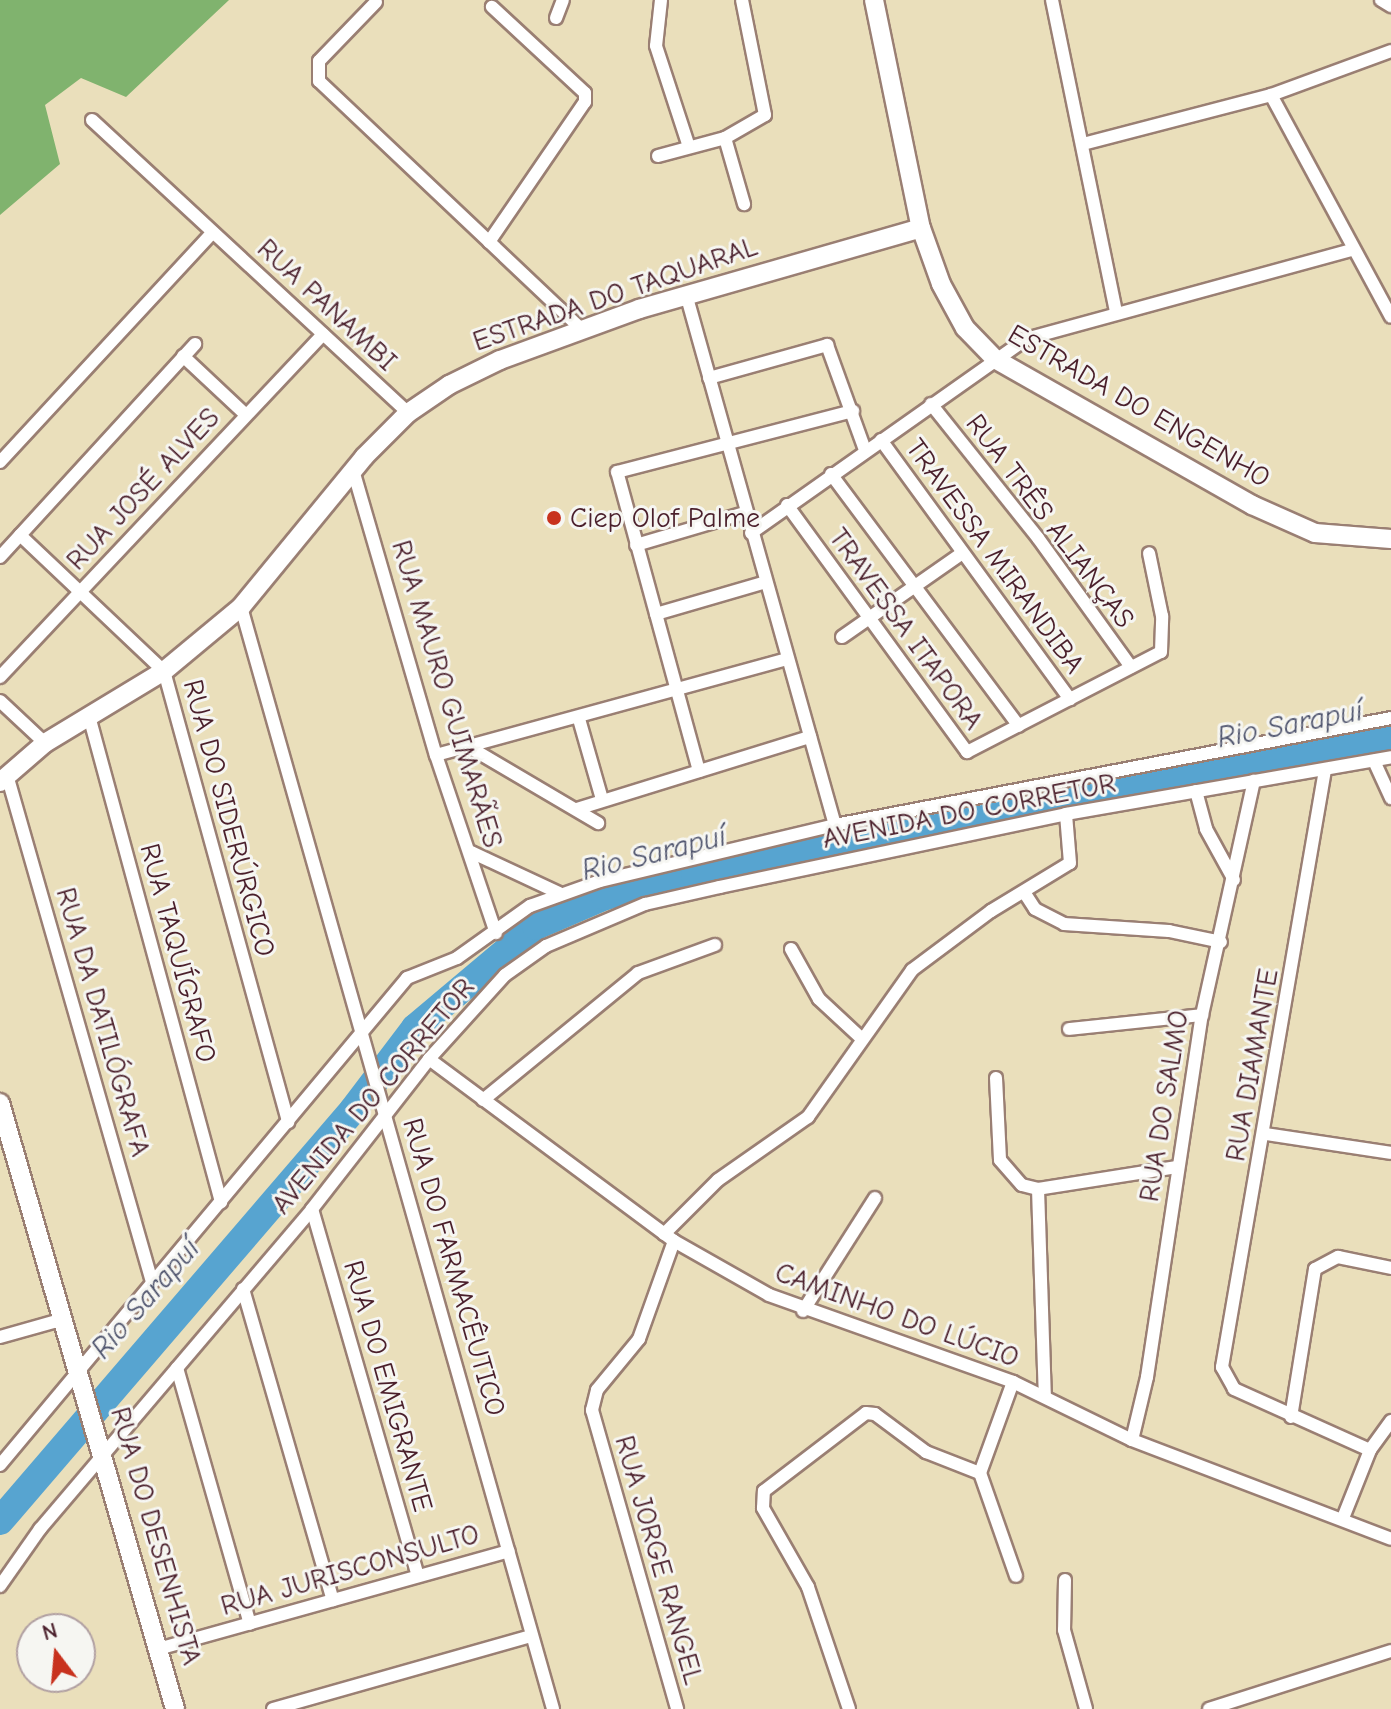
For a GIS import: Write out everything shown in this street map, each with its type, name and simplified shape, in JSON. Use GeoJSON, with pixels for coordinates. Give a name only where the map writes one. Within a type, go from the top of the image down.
{"type":"FeatureCollection","features":[{"type":"Feature","properties":{"kind":"street"},"geometry":{"type":"LineString","coordinates":[[556,18],[563,0]]}},
{"type":"Feature","properties":{"kind":"street"},"geometry":{"type":"LineString","coordinates":[[661,0],[656,46],[689,147]]}},
{"type":"Feature","properties":{"kind":"street"},"geometry":{"type":"LineString","coordinates":[[658,156],[725,138],[761,120],[765,109],[742,0]]}},
{"type":"Feature","properties":{"kind":"street","name":"ESTRADA DO ENGENHO"},"geometry":{"type":"LineString","coordinates":[[874,0],[921,228],[941,284],[965,328],[995,359],[1275,517],[1315,533],[1391,539]]}},
{"type":"Feature","properties":{"kind":"street"},"geometry":{"type":"LineString","coordinates":[[1052,0],[1116,313]]}},
{"type":"Feature","properties":{"kind":"street"},"geometry":{"type":"LineString","coordinates":[[1381,0],[1391,6]]}},
{"type":"Feature","properties":{"kind":"street"},"geometry":{"type":"LineString","coordinates":[[376,2],[319,61],[319,81],[581,329]]}},
{"type":"Feature","properties":{"kind":"street"},"geometry":{"type":"LineString","coordinates":[[489,242],[585,102],[585,93],[492,7]]}},
{"type":"Feature","properties":{"kind":"street"},"geometry":{"type":"LineString","coordinates":[[1083,144],[1271,95],[1391,51]]}},
{"type":"Feature","properties":{"kind":"street"},"geometry":{"type":"LineString","coordinates":[[1271,95],[1352,250],[1391,317]]}},
{"type":"Feature","properties":{"kind":"street","name":"RUA PANAMBI"},"geometry":{"type":"LineString","coordinates":[[92,120],[408,413]]}},
{"type":"Feature","properties":{"kind":"street"},"geometry":{"type":"LineString","coordinates":[[725,138],[744,204]]}},
{"type":"Feature","properties":{"kind":"street","name":"ESTRADA DO TAQUARAL"},"geometry":{"type":"LineString","coordinates":[[4,778],[45,743],[164,671],[241,607],[353,470],[408,413],[500,360],[581,329],[686,294],[921,228]]}},
{"type":"Feature","properties":{"kind":"street"},"geometry":{"type":"LineString","coordinates":[[0,462],[213,232]]}},
{"type":"Feature","properties":{"kind":"street"},"geometry":{"type":"LineString","coordinates":[[751,533],[995,359],[1055,328],[1352,250]]}},
{"type":"Feature","properties":{"kind":"street"},"geometry":{"type":"LineString","coordinates":[[686,294],[763,583],[835,825]]}},
{"type":"Feature","properties":{"kind":"street","name":"RUA JOSÉ ALVES"},"geometry":{"type":"LineString","coordinates":[[0,677],[323,334]]}},
{"type":"Feature","properties":{"kind":"street"},"geometry":{"type":"LineString","coordinates":[[0,557],[195,344]]}},
{"type":"Feature","properties":{"kind":"street"},"geometry":{"type":"LineString","coordinates":[[709,378],[827,345],[865,450]]}},
{"type":"Feature","properties":{"kind":"street"},"geometry":{"type":"LineString","coordinates":[[183,356],[245,414]]}},
{"type":"Feature","properties":{"kind":"street","name":"RUA TRÊS ALIANÇAS"},"geometry":{"type":"LineString","coordinates":[[931,404],[1038,538],[1131,667]]}},
{"type":"Feature","properties":{"kind":"street"},"geometry":{"type":"LineString","coordinates":[[699,771],[679,690],[617,479],[623,468],[853,411]]}},
{"type":"Feature","properties":{"kind":"street","name":"TRAVESSA MIRANDIBA"},"geometry":{"type":"LineString","coordinates":[[881,440],[961,554],[1070,699]]}},
{"type":"Feature","properties":{"kind":"street","name":"RUA MAURO GUIMARÃES"},"geometry":{"type":"LineString","coordinates":[[353,470],[436,755],[496,933]]}},
{"type":"Feature","properties":{"kind":"street"},"geometry":{"type":"LineString","coordinates":[[831,474],[1019,726]]}},
{"type":"Feature","properties":{"kind":"street","name":"TRAVESSA ITAPORA"},"geometry":{"type":"LineString","coordinates":[[787,505],[965,751],[1155,657],[1165,643],[1149,553]]}},
{"type":"Feature","properties":{"kind":"street"},"geometry":{"type":"LineString","coordinates":[[636,545],[745,513]]}},
{"type":"Feature","properties":{"kind":"street","name":"RUA DO SIDERÚRGICO"},"geometry":{"type":"LineString","coordinates":[[20,535],[164,671],[288,1122]]}},
{"type":"Feature","properties":{"kind":"street"},"geometry":{"type":"LineString","coordinates":[[842,637],[961,554]]}},
{"type":"Feature","properties":{"kind":"street"},"geometry":{"type":"LineString","coordinates":[[656,614],[763,583]]}},
{"type":"Feature","properties":{"kind":"street","name":"RUA DO FARMACÊUTICO"},"geometry":{"type":"LineString","coordinates":[[241,607],[553,1709]]}},
{"type":"Feature","properties":{"kind":"street"},"geometry":{"type":"LineString","coordinates":[[436,755],[579,719],[786,659]]}},
{"type":"Feature","properties":{"kind":"street"},"geometry":{"type":"LineString","coordinates":[[0,701],[45,743]]}},
{"type":"Feature","properties":{"kind":"street","name":"RUA TAQUÍGRAFO"},"geometry":{"type":"LineString","coordinates":[[89,716],[221,1202]]}},
{"type":"Feature","properties":{"kind":"street","name":"AVENIDA DO CORRETOR"},"geometry":{"type":"LineString","coordinates":[[0,1465],[288,1122],[363,1038],[407,978],[457,958],[530,906],[559,893],[835,825],[1391,718]]}},
{"type":"Feature","properties":{"kind":"street"},"geometry":{"type":"LineString","coordinates":[[579,719],[602,799]]}},
{"type":"Feature","properties":{"kind":"street"},"geometry":{"type":"LineString","coordinates":[[577,809],[810,737]]}},
{"type":"Feature","properties":{"kind":"street"},"geometry":{"type":"LineString","coordinates":[[469,747],[598,823]]}},
{"type":"Feature","properties":{"kind":"street","name":"AVENIDA DO CORRETOR"},"geometry":{"type":"LineString","coordinates":[[0,1586],[40,1529],[312,1209],[429,1059],[505,975],[546,946],[597,921],[645,904],[1066,814],[1391,757]]}},
{"type":"Feature","properties":{"kind":"street"},"geometry":{"type":"LineString","coordinates":[[1374,761],[1391,798]]}},
{"type":"Feature","properties":{"kind":"street","name":"RUA DIAMANTE"},"geometry":{"type":"LineString","coordinates":[[1291,1417],[1234,1389],[1222,1367],[1266,1134],[1325,770]]}},
{"type":"Feature","properties":{"kind":"street","name":"RUA DA DATILÓGRAFA"},"geometry":{"type":"LineString","coordinates":[[4,778],[152,1282]]}},
{"type":"Feature","properties":{"kind":"street","name":"RUA DO SALMO"},"geometry":{"type":"LineString","coordinates":[[1132,1440],[1147,1377],[1202,1015],[1221,942],[1254,781]]}},
{"type":"Feature","properties":{"kind":"street"},"geometry":{"type":"LineString","coordinates":[[1196,791],[1206,829],[1234,880]]}},
{"type":"Feature","properties":{"kind":"street"},"geometry":{"type":"LineString","coordinates":[[669,1237],[718,1180],[808,1117],[912,970],[1070,863],[1066,814]]}},
{"type":"Feature","properties":{"kind":"street"},"geometry":{"type":"LineString","coordinates":[[471,852],[559,893]]}},
{"type":"Feature","properties":{"kind":"street"},"geometry":{"type":"LineString","coordinates":[[1024,892],[1035,909],[1064,924],[1169,931],[1221,942]]}},
{"type":"Feature","properties":{"kind":"street"},"geometry":{"type":"LineString","coordinates":[[483,1100],[629,979],[715,945]]}},
{"type":"Feature","properties":{"kind":"street"},"geometry":{"type":"LineString","coordinates":[[791,949],[819,999],[862,1039]]}},
{"type":"Feature","properties":{"kind":"street"},"geometry":{"type":"LineString","coordinates":[[1069,1029],[1202,1015]]}},
{"type":"Feature","properties":{"kind":"street","name":"CAMINHO DO LÚCIO"},"geometry":{"type":"LineString","coordinates":[[429,1059],[669,1237],[803,1311],[1013,1382],[1132,1440],[1343,1518],[1391,1539]]}},
{"type":"Feature","properties":{"kind":"street"},"geometry":{"type":"LineString","coordinates":[[996,1078],[1000,1160],[1013,1180],[1038,1189],[1177,1167]]}},
{"type":"Feature","properties":{"kind":"street","name":"RUA DO DESENHISTA"},"geometry":{"type":"LineString","coordinates":[[0,1103],[88,1399],[175,1709]]}},
{"type":"Feature","properties":{"kind":"street"},"geometry":{"type":"LineString","coordinates":[[1266,1134],[1391,1153]]}},
{"type":"Feature","properties":{"kind":"street"},"geometry":{"type":"LineString","coordinates":[[1038,1189],[1045,1397]]}},
{"type":"Feature","properties":{"kind":"street"},"geometry":{"type":"LineString","coordinates":[[803,1311],[875,1198]]}},
{"type":"Feature","properties":{"kind":"street","name":"RUA DO EMIGRANTE"},"geometry":{"type":"LineString","coordinates":[[312,1209],[418,1576]]}},
{"type":"Feature","properties":{"kind":"street","name":"RUA JORGE RANGEL"},"geometry":{"type":"LineString","coordinates":[[669,1237],[639,1339],[597,1390],[595,1425],[677,1709]]}},
{"type":"Feature","properties":{"kind":"street"},"geometry":{"type":"LineString","coordinates":[[1370,1450],[1291,1417],[1315,1269],[1338,1257],[1391,1268]]}},
{"type":"Feature","properties":{"kind":"street"},"geometry":{"type":"LineString","coordinates":[[243,1289],[333,1600]]}},
{"type":"Feature","properties":{"kind":"street"},"geometry":{"type":"LineString","coordinates":[[0,1337],[64,1319]]}},
{"type":"Feature","properties":{"kind":"street"},"geometry":{"type":"LineString","coordinates":[[177,1368],[250,1624]]}},
{"type":"Feature","properties":{"kind":"street"},"geometry":{"type":"LineString","coordinates":[[1013,1382],[980,1473],[1016,1576]]}},
{"type":"Feature","properties":{"kind":"street"},"geometry":{"type":"LineString","coordinates":[[849,1709],[808,1587],[763,1508],[764,1491],[870,1412],[926,1452],[980,1473]]}},
{"type":"Feature","properties":{"kind":"street"},"geometry":{"type":"LineString","coordinates":[[1343,1518],[1370,1450],[1391,1421]]}},
{"type":"Feature","properties":{"kind":"street","name":"RUA JURISCONSULTO"},"geometry":{"type":"LineString","coordinates":[[158,1649],[509,1551]]}},
{"type":"Feature","properties":{"kind":"street"},"geometry":{"type":"LineString","coordinates":[[1065,1580],[1064,1630],[1086,1709]]}},
{"type":"Feature","properties":{"kind":"street"},"geometry":{"type":"LineString","coordinates":[[273,1709],[531,1636]]}},
{"type":"Feature","properties":{"kind":"street"},"geometry":{"type":"LineString","coordinates":[[1209,1709],[1391,1651]]}},
{"type":"Feature","properties":{"kind":"green space"},"geometry":{"type":"Polygon","coordinates":[[[0,0],[229,0],[126,97],[81,78],[45,105],[60,164],[0,215],[0,0]]]}},
{"type":"Feature","properties":{"kind":"waterway","name":"Rio Sarapuí"},"geometry":{"type":"LineString","coordinates":[[0,1521],[353,1110],[415,1028],[536,926],[605,896],[695,875],[1391,740]]}},
{"type":"Feature","properties":{"kind":"place","name":"Ciep Olof Palme"},"geometry":{"type":"Point","coordinates":[554,518]}}]}
